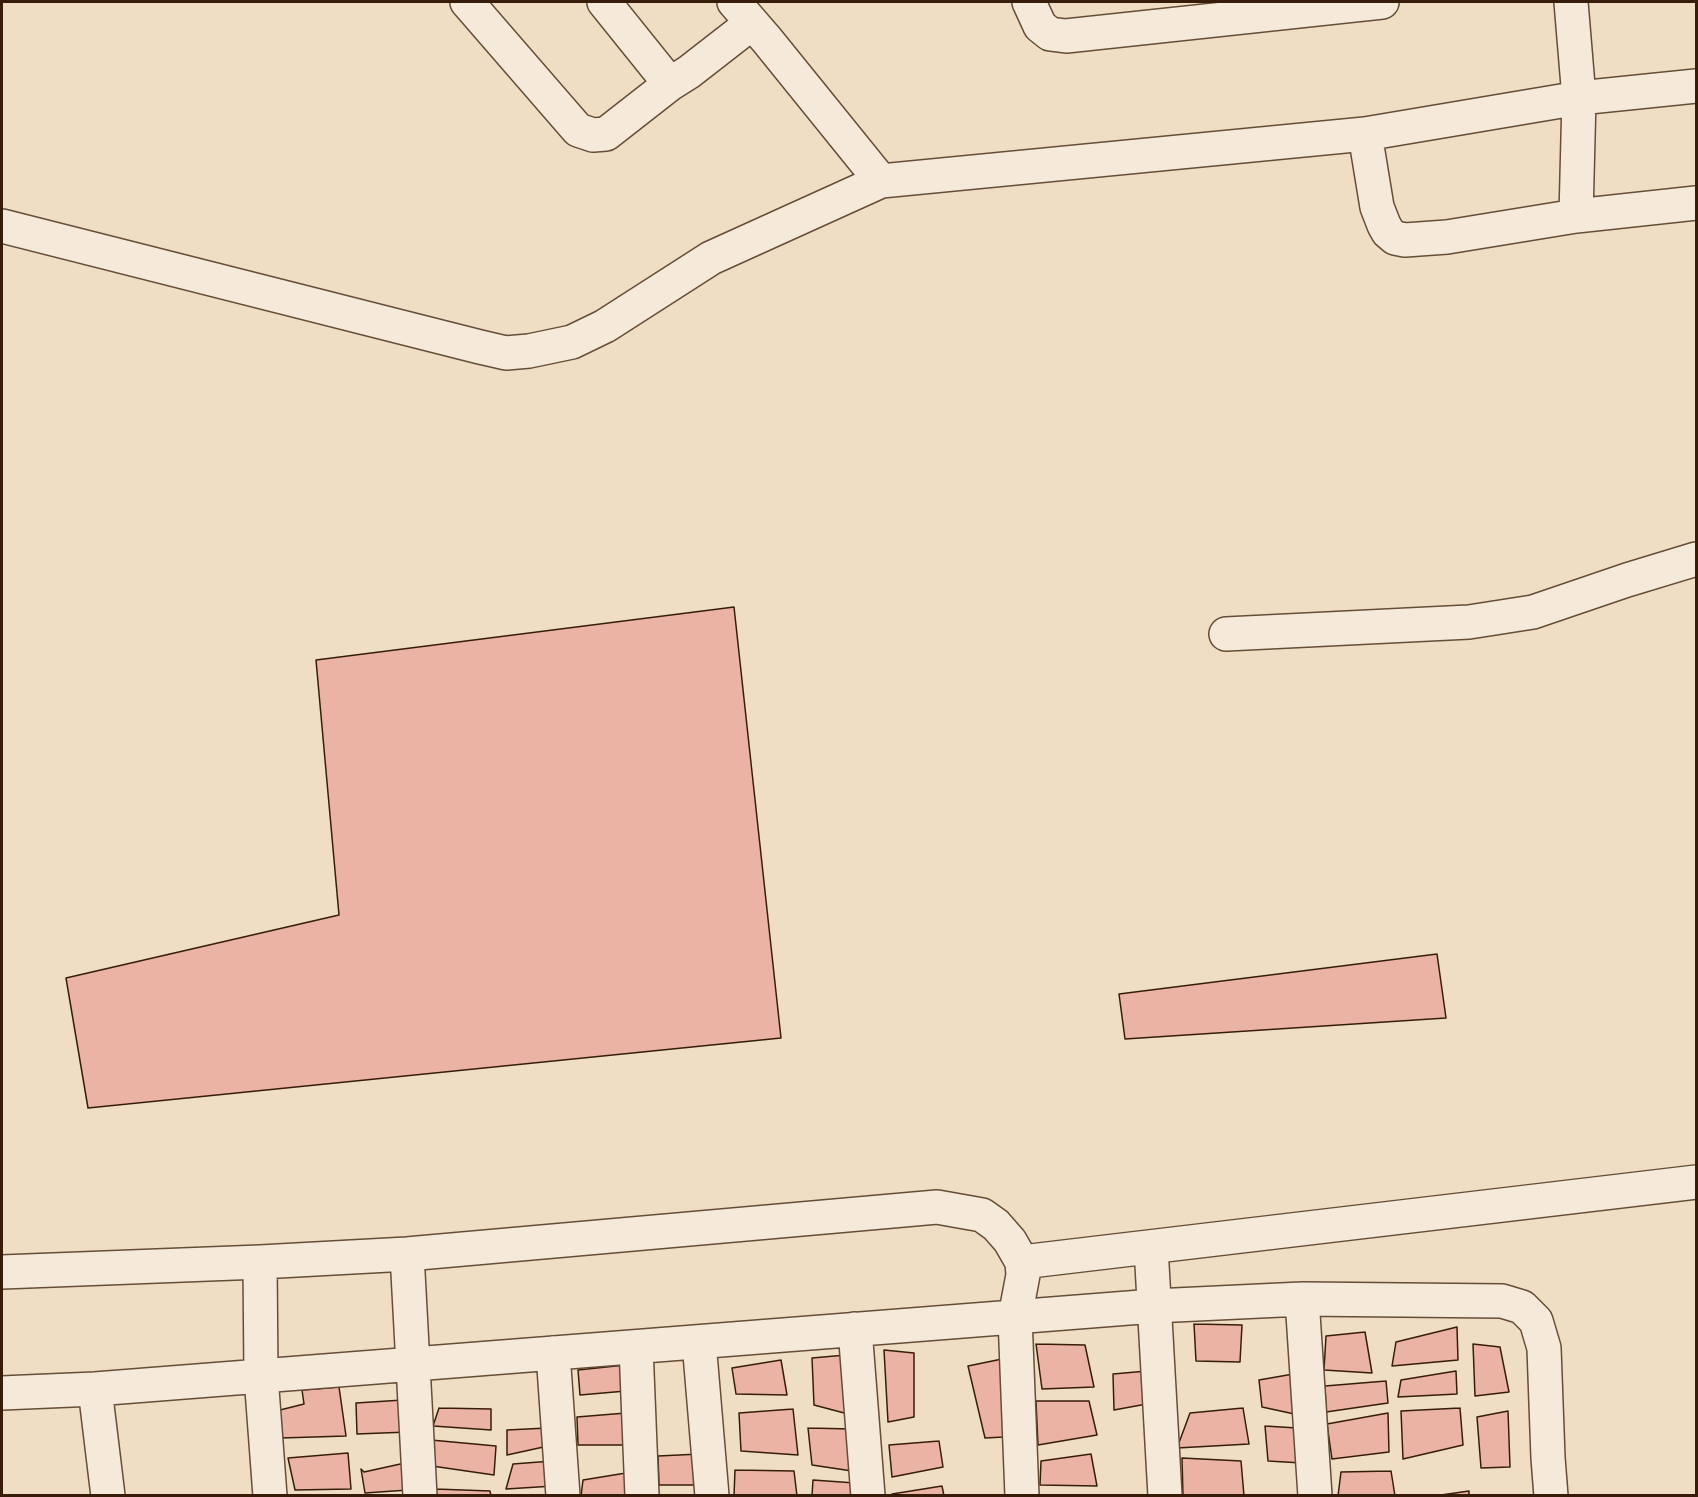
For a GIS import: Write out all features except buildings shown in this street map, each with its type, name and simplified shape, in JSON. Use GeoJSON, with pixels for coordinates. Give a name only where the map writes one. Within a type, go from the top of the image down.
{"type":"FeatureCollection","features":[{"type":"Feature","properties":{"kind":"street"},"geometry":{"type":"LineString","coordinates":[[467,2],[578,130],[593,135],[606,134],[688,72],[743,12],[881,181]]}},
{"type":"Feature","properties":{"kind":"street"},"geometry":{"type":"LineString","coordinates":[[604,2],[670,84]]}},
{"type":"Feature","properties":{"kind":"street"},"geometry":{"type":"LineString","coordinates":[[1029,2],[1040,26],[1050,34],[1066,36],[1311,6],[1382,2]]}},
{"type":"Feature","properties":{"kind":"street"},"geometry":{"type":"LineString","coordinates":[[1571,2],[1579,98],[1576,216]]}},
{"type":"Feature","properties":{"kind":"street"},"geometry":{"type":"LineString","coordinates":[[2,226],[457,342],[506,352],[529,351],[572,342],[605,326],[711,258],[881,181],[1365,134],[1579,98],[1696,86]]}},
{"type":"Feature","properties":{"kind":"street"},"geometry":{"type":"LineString","coordinates":[[1365,134],[1377,207],[1388,232],[1395,238],[1405,240],[1447,237],[1576,216],[1696,203]]}},
{"type":"Feature","properties":{"kind":"street"},"geometry":{"type":"LineString","coordinates":[[1226,634],[1469,622],[1533,612],[1696,559]]}},
{"type":"Feature","properties":{"kind":"street"},"geometry":{"type":"LineString","coordinates":[[1022,1262],[1696,1182]]}},
{"type":"Feature","properties":{"kind":"street"},"geometry":{"type":"LineString","coordinates":[[2,1272],[407,1254],[937,1207],[982,1215],[996,1225],[1010,1241],[1022,1262],[1023,1275],[1015,1317],[1022,1496]]}},
{"type":"Feature","properties":{"kind":"street"},"geometry":{"type":"LineString","coordinates":[[1152,1247],[1165,1496]]}},
{"type":"Feature","properties":{"kind":"street"},"geometry":{"type":"LineString","coordinates":[[407,1254],[420,1496]]}},
{"type":"Feature","properties":{"kind":"street"},"geometry":{"type":"LineString","coordinates":[[260,1262],[261,1376],[270,1496]]}},
{"type":"Feature","properties":{"kind":"street"},"geometry":{"type":"LineString","coordinates":[[1302,1299],[1315,1496]]}},
{"type":"Feature","properties":{"kind":"street"},"geometry":{"type":"LineString","coordinates":[[2,1393],[95,1389],[1154,1306],[1302,1299],[1502,1301],[1522,1307],[1536,1321],[1544,1348],[1551,1496]]}},
{"type":"Feature","properties":{"kind":"street"},"geometry":{"type":"LineString","coordinates":[[855,1329],[868,1496]]}},
{"type":"Feature","properties":{"kind":"street"},"geometry":{"type":"LineString","coordinates":[[699,1342],[712,1496]]}},
{"type":"Feature","properties":{"kind":"street"},"geometry":{"type":"LineString","coordinates":[[636,1347],[642,1496]]}},
{"type":"Feature","properties":{"kind":"street"},"geometry":{"type":"LineString","coordinates":[[553,1353],[563,1496]]}},
{"type":"Feature","properties":{"kind":"street"},"geometry":{"type":"LineString","coordinates":[[95,1389],[108,1496]]}}]}
